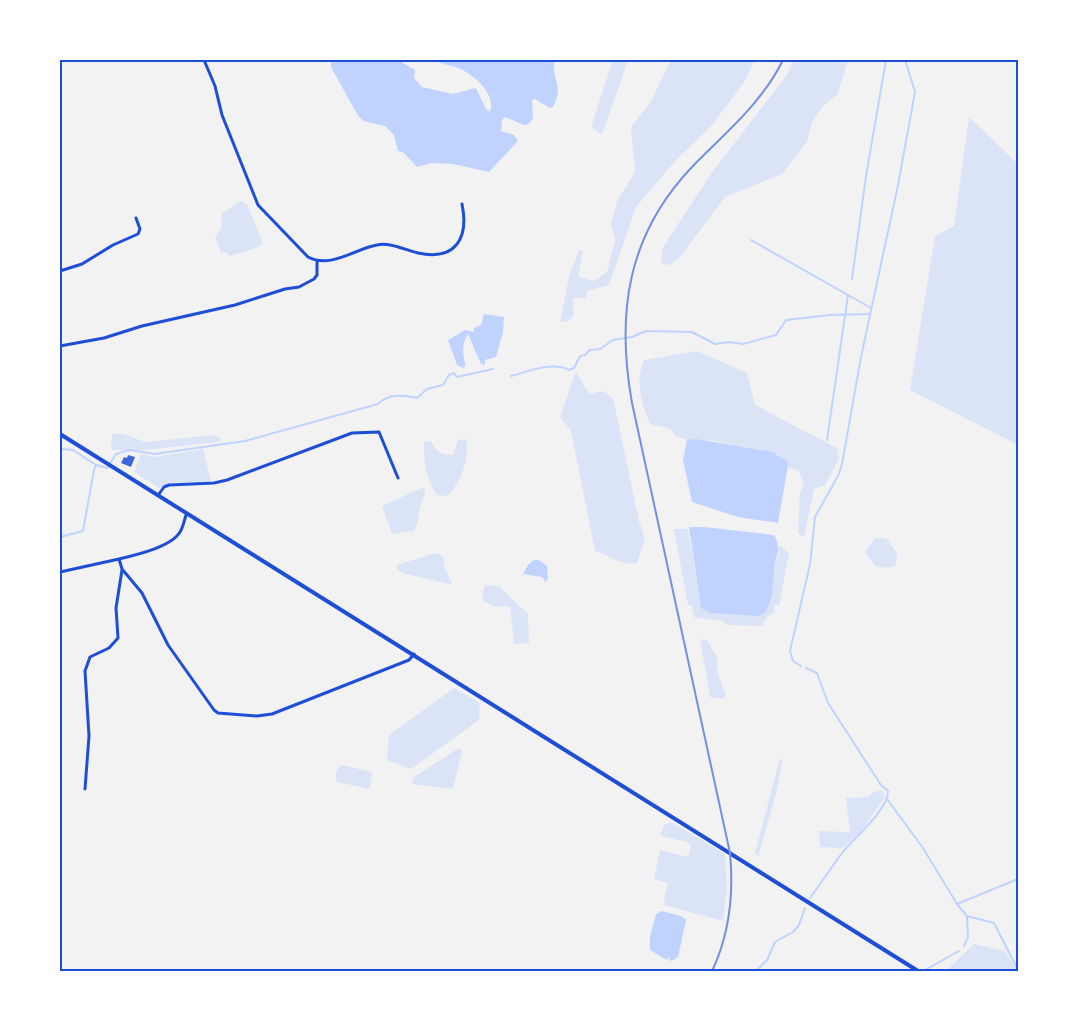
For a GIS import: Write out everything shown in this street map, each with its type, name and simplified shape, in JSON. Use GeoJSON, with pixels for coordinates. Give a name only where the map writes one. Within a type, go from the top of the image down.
{"type":"FeatureCollection","features":[{"type":"Feature","properties":{"kind":"street"},"geometry":{"type":"LineString","coordinates":[[204,60],[215,86],[222,115],[258,204],[308,257],[317,262],[344,257],[375,245],[384,244],[420,253],[448,252],[460,241],[463,232],[465,220],[462,204]]}},
{"type":"Feature","properties":{"kind":"street"},"geometry":{"type":"LineString","coordinates":[[60,271],[82,264],[113,245],[138,234],[140,229],[136,218]]}},
{"type":"Feature","properties":{"kind":"street"},"geometry":{"type":"LineString","coordinates":[[60,346],[86,342],[142,326],[235,305],[285,289],[299,287],[314,279],[317,275],[317,262]]}},
{"type":"Feature","properties":{"kind":"street"},"geometry":{"type":"LineString","coordinates":[[159,494],[164,487],[169,485],[214,483],[227,480],[352,433],[379,432],[398,478]]}},
{"type":"Feature","properties":{"kind":"street"},"geometry":{"type":"LineString","coordinates":[[60,434],[159,494],[918,971]]}},
{"type":"Feature","properties":{"kind":"street"},"geometry":{"type":"LineString","coordinates":[[60,572],[149,551],[180,532],[187,513]]}},
{"type":"Feature","properties":{"kind":"street"},"geometry":{"type":"LineString","coordinates":[[85,789],[88,736],[85,670],[90,657],[110,648],[118,638],[116,608],[122,570],[119,559]]}},
{"type":"Feature","properties":{"kind":"street"},"geometry":{"type":"LineString","coordinates":[[122,570],[142,594],[168,645],[218,713],[257,716],[272,714],[409,660],[414,654]]}},
{"type":"Feature","properties":{"kind":"shaded area"},"geometry":{"type":"Polygon","coordinates":[[[613,60],[628,60],[602,135],[591,127],[613,60]]]}},
{"type":"Feature","properties":{"kind":"shaded area"},"geometry":{"type":"Polygon","coordinates":[[[671,60],[755,60],[744,82],[713,124],[677,159],[636,207],[609,285],[587,291],[586,298],[573,298],[574,315],[568,321],[560,322],[569,277],[579,250],[583,251],[578,277],[594,281],[607,272],[615,240],[611,223],[617,201],[635,172],[631,127],[651,101],[671,60]]]}},
{"type":"Feature","properties":{"kind":"shaded area"},"geometry":{"type":"Polygon","coordinates":[[[794,60],[848,60],[837,95],[824,105],[812,122],[807,142],[782,174],[725,197],[679,258],[669,265],[661,264],[663,247],[713,171],[787,75],[794,60]]]}},
{"type":"Feature","properties":{"kind":"shaded area"},"geometry":{"type":"Polygon","coordinates":[[[969,117],[1018,164],[1018,445],[910,390],[935,236],[954,226],[969,117]]]}},
{"type":"Feature","properties":{"kind":"shaded area"},"geometry":{"type":"Polygon","coordinates":[[[241,201],[247,204],[263,243],[256,248],[229,256],[227,252],[221,253],[215,237],[222,227],[221,214],[241,201]]]}},
{"type":"Feature","properties":{"kind":"shaded area"},"geometry":{"type":"Polygon","coordinates":[[[697,351],[747,373],[755,405],[837,448],[839,459],[825,485],[814,489],[804,537],[798,533],[800,493],[804,483],[798,470],[787,468],[788,465],[777,454],[746,449],[716,441],[687,440],[676,436],[670,429],[650,424],[640,392],[641,368],[644,360],[697,351]]]}},
{"type":"Feature","properties":{"kind":"shaded area"},"geometry":{"type":"Polygon","coordinates":[[[576,371],[589,394],[603,391],[613,398],[639,521],[645,539],[637,563],[620,562],[595,551],[571,431],[560,417],[576,371]]]}},
{"type":"Feature","properties":{"kind":"shaded area"},"geometry":{"type":"Polygon","coordinates":[[[112,434],[124,434],[145,442],[214,435],[221,439],[219,442],[144,450],[111,450],[112,434]]]}},
{"type":"Feature","properties":{"kind":"shaded area"},"geometry":{"type":"Polygon","coordinates":[[[467,439],[467,455],[461,477],[447,496],[437,495],[426,470],[424,442],[431,441],[439,452],[453,455],[458,440],[467,439]]]}},
{"type":"Feature","properties":{"kind":"shaded area"},"geometry":{"type":"Polygon","coordinates":[[[203,449],[211,481],[169,483],[159,488],[134,472],[141,454],[155,457],[203,449]]]}},
{"type":"Feature","properties":{"kind":"shaded area"},"geometry":{"type":"Polygon","coordinates":[[[424,487],[425,495],[414,531],[392,534],[382,506],[424,487]]]}},
{"type":"Feature","properties":{"kind":"shaded area"},"geometry":{"type":"Polygon","coordinates":[[[674,529],[688,529],[701,608],[771,595],[778,548],[781,546],[789,553],[779,606],[774,605],[775,611],[767,617],[762,626],[726,625],[724,621],[695,618],[691,605],[688,605],[674,529]]]}},
{"type":"Feature","properties":{"kind":"shaded area"},"geometry":{"type":"Polygon","coordinates":[[[875,538],[886,538],[897,553],[896,565],[888,568],[875,566],[865,552],[875,538]]]}},
{"type":"Feature","properties":{"kind":"shaded area"},"geometry":{"type":"Polygon","coordinates":[[[435,553],[443,556],[444,566],[453,585],[406,574],[397,570],[397,565],[435,553]]]}},
{"type":"Feature","properties":{"kind":"shaded area"},"geometry":{"type":"Polygon","coordinates":[[[485,585],[499,586],[528,614],[529,643],[514,644],[510,606],[494,607],[484,601],[482,595],[485,585]]]}},
{"type":"Feature","properties":{"kind":"shaded area"},"geometry":{"type":"Polygon","coordinates":[[[700,639],[707,640],[718,659],[717,671],[726,696],[722,699],[710,697],[700,639]]]}},
{"type":"Feature","properties":{"kind":"shaded area"},"geometry":{"type":"Polygon","coordinates":[[[454,688],[480,703],[479,720],[411,769],[387,760],[389,735],[454,688]]]}},
{"type":"Feature","properties":{"kind":"shaded area"},"geometry":{"type":"Polygon","coordinates":[[[459,748],[462,751],[453,789],[412,784],[414,777],[459,748]]]}},
{"type":"Feature","properties":{"kind":"shaded area"},"geometry":{"type":"Polygon","coordinates":[[[780,758],[782,761],[777,790],[758,857],[755,853],[780,758]]]}},
{"type":"Feature","properties":{"kind":"shaded area"},"geometry":{"type":"Polygon","coordinates":[[[342,765],[372,772],[370,789],[337,782],[336,773],[342,765]]]}},
{"type":"Feature","properties":{"kind":"shaded area"},"geometry":{"type":"Polygon","coordinates":[[[882,790],[885,797],[860,833],[843,848],[820,847],[819,831],[850,832],[846,798],[869,797],[873,792],[882,790]]]}},
{"type":"Feature","properties":{"kind":"shaded area"},"geometry":{"type":"Polygon","coordinates":[[[671,822],[725,854],[727,890],[723,921],[663,905],[668,883],[654,879],[660,850],[688,857],[691,847],[687,842],[660,836],[664,825],[671,822]]]}},
{"type":"Feature","properties":{"kind":"shaded area"},"geometry":{"type":"Polygon","coordinates":[[[974,944],[1005,951],[1018,971],[946,971],[974,944]]]}},
{"type":"Feature","properties":{"kind":"water"},"geometry":{"type":"Polygon","coordinates":[[[327,60],[398,60],[415,70],[414,78],[422,87],[453,94],[476,88],[486,109],[490,112],[490,99],[478,81],[461,69],[434,60],[555,60],[554,72],[558,92],[553,107],[550,108],[535,99],[532,100],[533,118],[529,124],[524,125],[505,117],[502,120],[501,131],[514,135],[518,141],[489,172],[453,164],[431,163],[417,167],[403,152],[398,151],[394,135],[385,126],[363,121],[357,114],[331,67],[331,62],[327,60]]]}},
{"type":"Feature","properties":{"kind":"water"},"geometry":{"type":"Polygon","coordinates":[[[484,314],[504,317],[503,332],[496,357],[485,360],[485,365],[481,364],[468,334],[463,353],[466,365],[463,368],[457,365],[448,340],[465,330],[474,332],[474,328],[481,325],[484,314]]]}},
{"type":"Feature","properties":{"kind":"water"},"geometry":{"type":"Polygon","coordinates":[[[696,439],[772,452],[786,460],[788,465],[778,523],[738,517],[692,502],[683,460],[687,440],[696,439]]]}},
{"type":"Feature","properties":{"kind":"water"},"geometry":{"type":"Polygon","coordinates":[[[689,527],[774,535],[777,540],[778,553],[771,597],[765,613],[759,616],[711,613],[701,608],[689,527]]]}},
{"type":"Feature","properties":{"kind":"water"},"geometry":{"type":"Polygon","coordinates":[[[534,560],[539,560],[547,566],[548,578],[546,582],[542,577],[523,574],[528,565],[534,560]]]}},
{"type":"Feature","properties":{"kind":"water"},"geometry":{"type":"Polygon","coordinates":[[[662,911],[681,916],[686,920],[678,957],[672,961],[669,960],[670,955],[667,960],[650,950],[650,937],[656,914],[662,911]]]}},
{"type":"Feature","properties":{"kind":"building"},"geometry":{"type":"Polygon","coordinates":[[[128,455],[135,457],[131,467],[121,463],[124,457],[127,458],[128,455]]]}},
{"type":"Feature","properties":{"kind":"waterway"},"geometry":{"type":"LineString","coordinates":[[852,279],[866,176],[886,60]]}},
{"type":"Feature","properties":{"kind":"waterway"},"geometry":{"type":"LineString","coordinates":[[801,666],[793,661],[790,651],[810,564],[815,517],[839,474],[842,464],[861,357],[898,185],[915,92],[905,60]]}},
{"type":"Feature","properties":{"kind":"waterway"},"geometry":{"type":"LineString","coordinates":[[751,240],[871,308]]}},
{"type":"Feature","properties":{"kind":"waterway"},"geometry":{"type":"LineString","coordinates":[[827,440],[848,295]]}},
{"type":"Feature","properties":{"kind":"waterway"},"geometry":{"type":"LineString","coordinates":[[511,376],[548,367],[569,370],[574,368],[580,356],[585,355],[590,350],[600,349],[613,340],[632,337],[646,331],[692,332],[715,344],[730,342],[743,344],[776,335],[786,320],[830,315],[870,314]]}},
{"type":"Feature","properties":{"kind":"waterway"},"geometry":{"type":"LineString","coordinates":[[60,537],[83,531],[96,465],[107,468],[116,454],[129,450],[155,454],[245,441],[378,404],[391,396],[417,398],[427,389],[443,385],[449,375],[454,373],[457,377],[493,369]]}},
{"type":"Feature","properties":{"kind":"waterway"},"geometry":{"type":"LineString","coordinates":[[60,449],[73,450],[96,465]]}},
{"type":"Feature","properties":{"kind":"waterway"},"geometry":{"type":"LineString","coordinates":[[806,668],[817,673],[828,703],[881,785],[888,791],[887,799],[877,815],[842,853],[810,898]]}},
{"type":"Feature","properties":{"kind":"waterway"},"geometry":{"type":"LineString","coordinates":[[887,799],[923,848],[957,904],[1018,879]]}},
{"type":"Feature","properties":{"kind":"waterway"},"geometry":{"type":"LineString","coordinates":[[957,904],[967,916],[994,923],[1018,970]]}},
{"type":"Feature","properties":{"kind":"waterway"},"geometry":{"type":"LineString","coordinates":[[756,971],[767,960],[775,942],[793,932],[799,925],[805,908]]}},
{"type":"Feature","properties":{"kind":"waterway"},"geometry":{"type":"LineString","coordinates":[[964,946],[968,937],[967,916]]}},
{"type":"Feature","properties":{"kind":"waterway"},"geometry":{"type":"LineString","coordinates":[[925,970],[959,951]]}},
{"type":"Feature","properties":{"kind":"railway"},"geometry":{"type":"LineString","coordinates":[[712,971],[727,928],[731,899],[730,853],[632,403],[625,338],[627,307],[632,277],[640,248],[653,220],[670,193],[692,167],[754,104],[783,60]]}}]}
